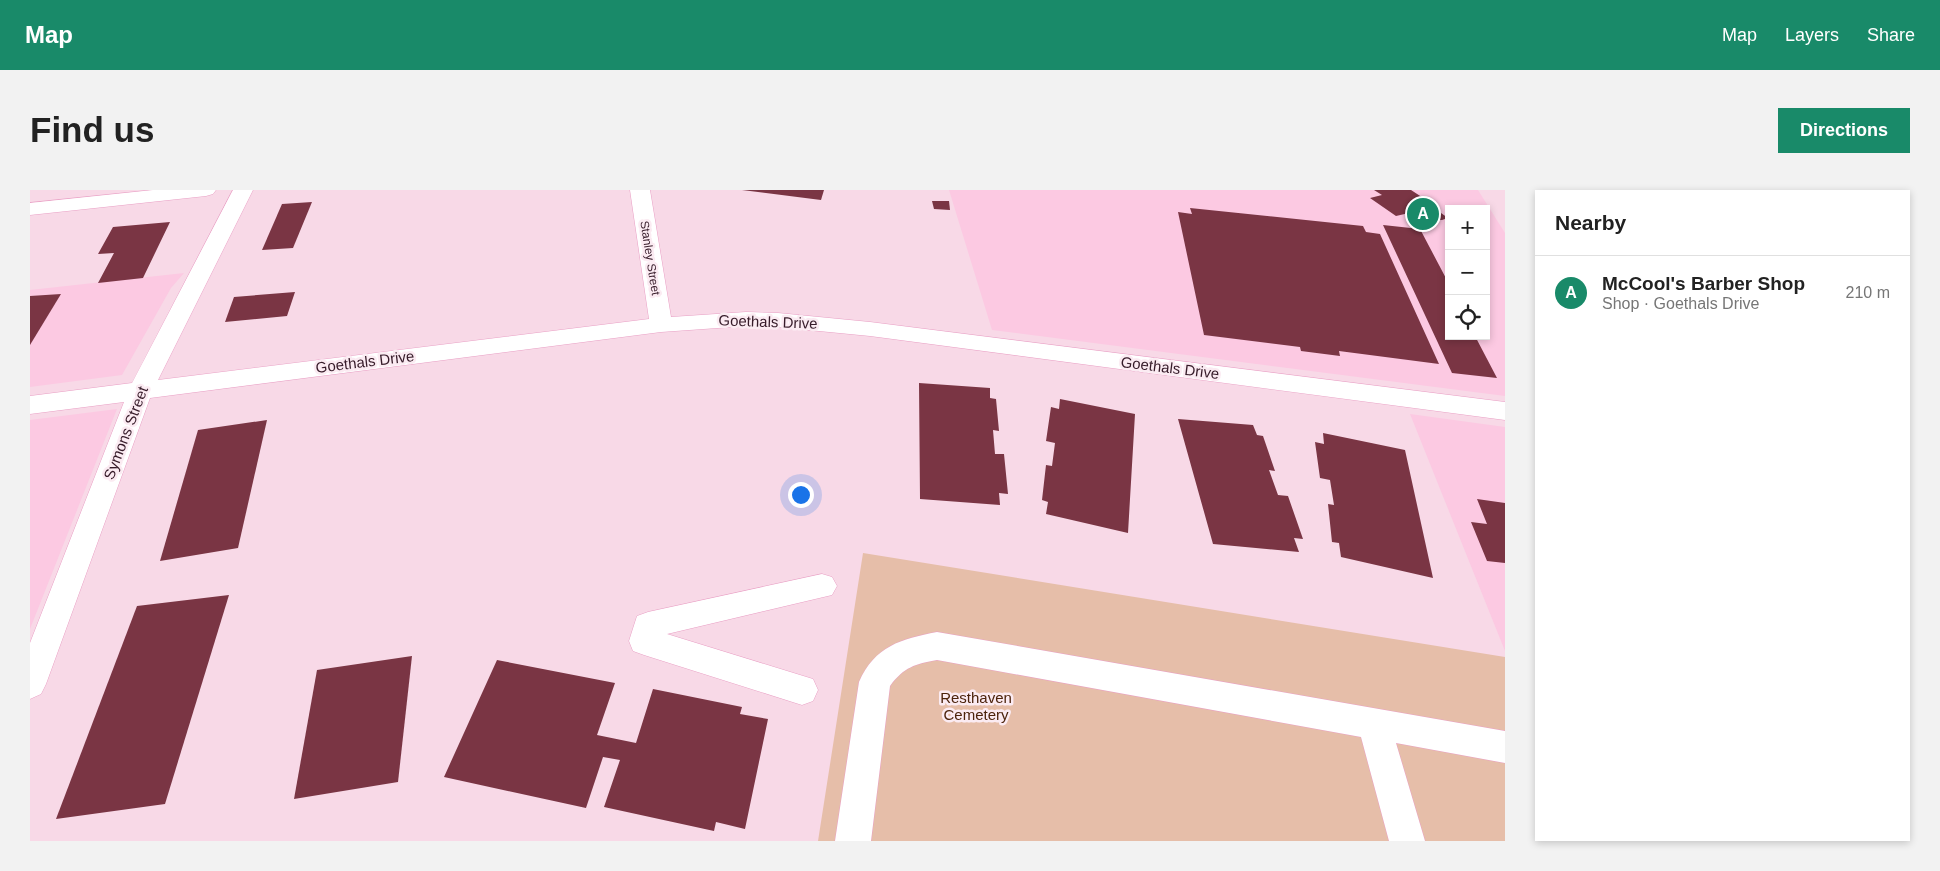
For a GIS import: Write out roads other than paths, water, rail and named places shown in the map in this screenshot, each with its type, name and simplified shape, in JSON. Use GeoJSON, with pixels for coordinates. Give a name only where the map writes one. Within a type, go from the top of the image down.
{"type":"FeatureCollection","features":[{"type":"Feature","properties":{"kind":"street"},"geometry":{"type":"LineString","coordinates":[[30,209],[206,190]]}},
{"type":"Feature","properties":{"kind":"street","name":"Symons Street"},"geometry":{"type":"LineString","coordinates":[[30,684],[141,390],[243,190]]}},
{"type":"Feature","properties":{"kind":"street","name":"Stanley Street"},"geometry":{"type":"LineString","coordinates":[[640,190],[661,325]]}},
{"type":"Feature","properties":{"kind":"street","name":"Goethals Drive"},"geometry":{"type":"LineString","coordinates":[[30,405],[661,325],[746,319],[811,322],[1505,411]]}},
{"type":"Feature","properties":{"kind":"street"},"geometry":{"type":"LineString","coordinates":[[802,690],[644,641],[648,625],[822,586]]}},
{"type":"Feature","properties":{"kind":"street"},"geometry":{"type":"LineString","coordinates":[[853,841],[875,682],[888,663],[909,651],[937,646],[1505,747]]}},
{"type":"Feature","properties":{"kind":"street"},"geometry":{"type":"LineString","coordinates":[[1374,724],[1407,841]]}},
{"type":"Feature","properties":{"kind":"place","name":"McCool's Barber Shop"},"geometry":{"type":"Point","coordinates":[1423,214]}},
{"type":"Feature","properties":{"kind":"park label","name":"Resthaven Cemetery"},"geometry":{"type":"Point","coordinates":[976,706]}}]}
